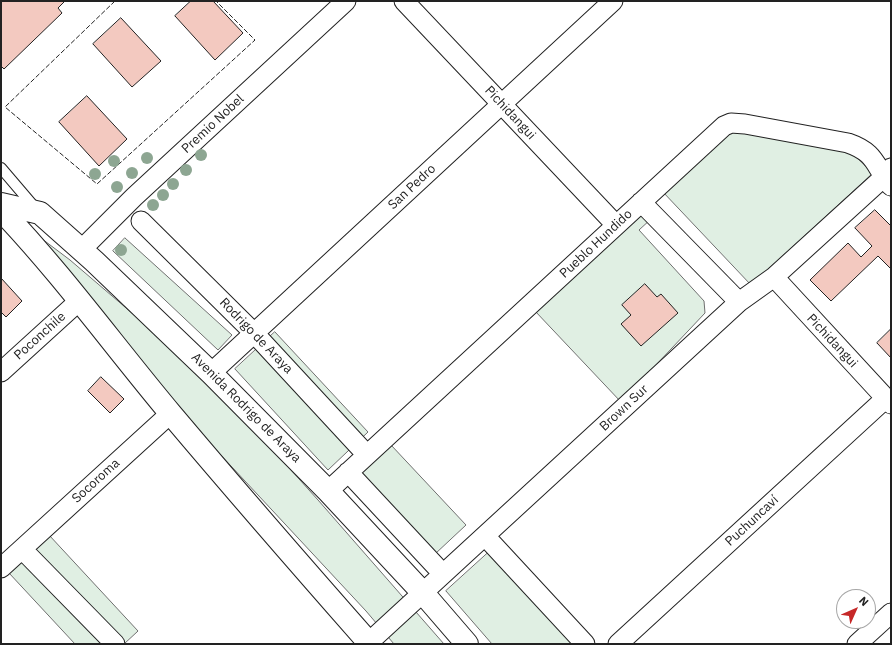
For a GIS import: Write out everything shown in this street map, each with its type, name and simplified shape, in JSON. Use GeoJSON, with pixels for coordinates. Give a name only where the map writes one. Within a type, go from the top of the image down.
{"type":"FeatureCollection","features":[{"type":"Feature","properties":{"kind":"main road","name":"Avenida Rodrigo de Araya"},"geometry":{"type":"LineString","coordinates":[[1,204],[40,213],[82,249],[211,373],[328,491],[423,593],[467,644]]}},
{"type":"Feature","properties":{"kind":"main road"},"geometry":{"type":"LineString","coordinates":[[1,210],[21,231],[171,413],[369,643]]}},
{"type":"Feature","properties":{"kind":"street","name":"Premio Nobel"},"geometry":{"type":"LineString","coordinates":[[82,249],[134,197],[346,1]]}},
{"type":"Feature","properties":{"kind":"street","name":"Pichidangui"},"geometry":{"type":"LineString","coordinates":[[404,1],[616,225]]}},
{"type":"Feature","properties":{"kind":"street","name":"San Pedro"},"geometry":{"type":"LineString","coordinates":[[211,373],[613,1]]}},
{"type":"Feature","properties":{"kind":"street","name":"Pueblo Hundido"},"geometry":{"type":"LineString","coordinates":[[328,491],[641,202],[719,131],[731,123],[745,124],[858,146],[868,152],[889,177]]}},
{"type":"Feature","properties":{"kind":"street","name":"Brown Sur"},"geometry":{"type":"LineString","coordinates":[[369,643],[739,302],[774,277],[889,177]]}},
{"type":"Feature","properties":{"kind":"street"},"geometry":{"type":"LineString","coordinates":[[641,202],[739,302]]}},
{"type":"Feature","properties":{"kind":"street","name":"Rodrigo de Araya"},"geometry":{"type":"LineString","coordinates":[[141,221],[254,333],[367,455]]}},
{"type":"Feature","properties":{"kind":"street","name":"Pichidangui"},"geometry":{"type":"LineString","coordinates":[[774,277],[888,401]]}},
{"type":"Feature","properties":{"kind":"street","name":"Poconchile"},"geometry":{"type":"LineString","coordinates":[[1,372],[79,301]]}},
{"type":"Feature","properties":{"kind":"street","name":"Puchuncaví"},"geometry":{"type":"LineString","coordinates":[[618,644],[888,401]]}},
{"type":"Feature","properties":{"kind":"street","name":"Socoroma"},"geometry":{"type":"LineString","coordinates":[[1,568],[171,413]]}},
{"type":"Feature","properties":{"kind":"street"},"geometry":{"type":"LineString","coordinates":[[348,472],[443,574]]}},
{"type":"Feature","properties":{"kind":"street"},"geometry":{"type":"LineString","coordinates":[[485,536],[584,644]]}},
{"type":"Feature","properties":{"kind":"street"},"geometry":{"type":"LineString","coordinates":[[22,549],[115,644]]}},
{"type":"Feature","properties":{"kind":"street"},"geometry":{"type":"LineString","coordinates":[[858,644],[891,613]]}},
{"type":"Feature","properties":{"kind":"lane"},"geometry":{"type":"LineString","coordinates":[[1,168],[40,213]]}},
{"type":"Feature","properties":{"kind":"green space"},"geometry":{"type":"Polygon","coordinates":[[[745,130],[842,149],[855,156],[873,173],[751,285],[662,191],[727,133],[745,130]]]}},
{"type":"Feature","properties":{"kind":"green space"},"geometry":{"type":"Polygon","coordinates":[[[639,212],[651,219],[639,230],[704,301],[705,313],[621,402],[535,311],[639,212]]]}},
{"type":"Feature","properties":{"kind":"green space"},"geometry":{"type":"Polygon","coordinates":[[[9,214],[70,260],[208,378],[318,500],[444,644],[394,644],[366,611],[177,408],[9,214]]]}},
{"type":"Feature","properties":{"kind":"green space"},"geometry":{"type":"Polygon","coordinates":[[[125,238],[232,335],[218,350],[113,251],[125,238]]]}},
{"type":"Feature","properties":{"kind":"green space"},"geometry":{"type":"Polygon","coordinates":[[[275,332],[368,432],[328,470],[235,369],[275,332]]]}},
{"type":"Feature","properties":{"kind":"green space"},"geometry":{"type":"Polygon","coordinates":[[[391,445],[466,525],[435,554],[360,473],[391,445]]]}},
{"type":"Feature","properties":{"kind":"green space"},"geometry":{"type":"Polygon","coordinates":[[[49,535],[138,631],[124,644],[75,644],[9,573],[49,535]]]}},
{"type":"Feature","properties":{"kind":"green space"},"geometry":{"type":"Polygon","coordinates":[[[489,552],[573,644],[492,644],[446,591],[489,552]]]}},
{"type":"Feature","properties":{"kind":"building"},"geometry":{"type":"Polygon","coordinates":[[[1,1],[65,1],[58,8],[62,13],[4,69],[1,66],[1,1]]]}},
{"type":"Feature","properties":{"kind":"building"},"geometry":{"type":"Polygon","coordinates":[[[191,1],[213,1],[243,33],[215,60],[175,16],[191,1]]]}},
{"type":"Feature","properties":{"kind":"building"},"geometry":{"type":"Polygon","coordinates":[[[121,18],[161,61],[132,87],[93,44],[121,18]]]}},
{"type":"Feature","properties":{"kind":"building"},"geometry":{"type":"Polygon","coordinates":[[[87,96],[127,139],[99,166],[59,122],[87,96]]]}},
{"type":"Feature","properties":{"kind":"building"},"geometry":{"type":"Polygon","coordinates":[[[875,210],[891,226],[891,269],[878,256],[831,301],[810,280],[848,243],[861,257],[872,246],[855,228],[875,210]]]}},
{"type":"Feature","properties":{"kind":"building"},"geometry":{"type":"Polygon","coordinates":[[[1,278],[22,301],[6,317],[1,312],[1,278]]]}},
{"type":"Feature","properties":{"kind":"building"},"geometry":{"type":"Polygon","coordinates":[[[645,284],[657,297],[661,294],[678,313],[641,346],[621,324],[631,315],[622,305],[645,284]]]}},
{"type":"Feature","properties":{"kind":"building"},"geometry":{"type":"Polygon","coordinates":[[[891,329],[891,358],[877,343],[891,329]]]}},
{"type":"Feature","properties":{"kind":"building"},"geometry":{"type":"Polygon","coordinates":[[[101,377],[124,399],[110,413],[88,391],[101,377]]]}},
{"type":"Feature","properties":{"kind":"fence"},"geometry":{"type":"LineString","coordinates":[[115,1],[5,107],[97,184],[255,40],[216,1]]}}]}
